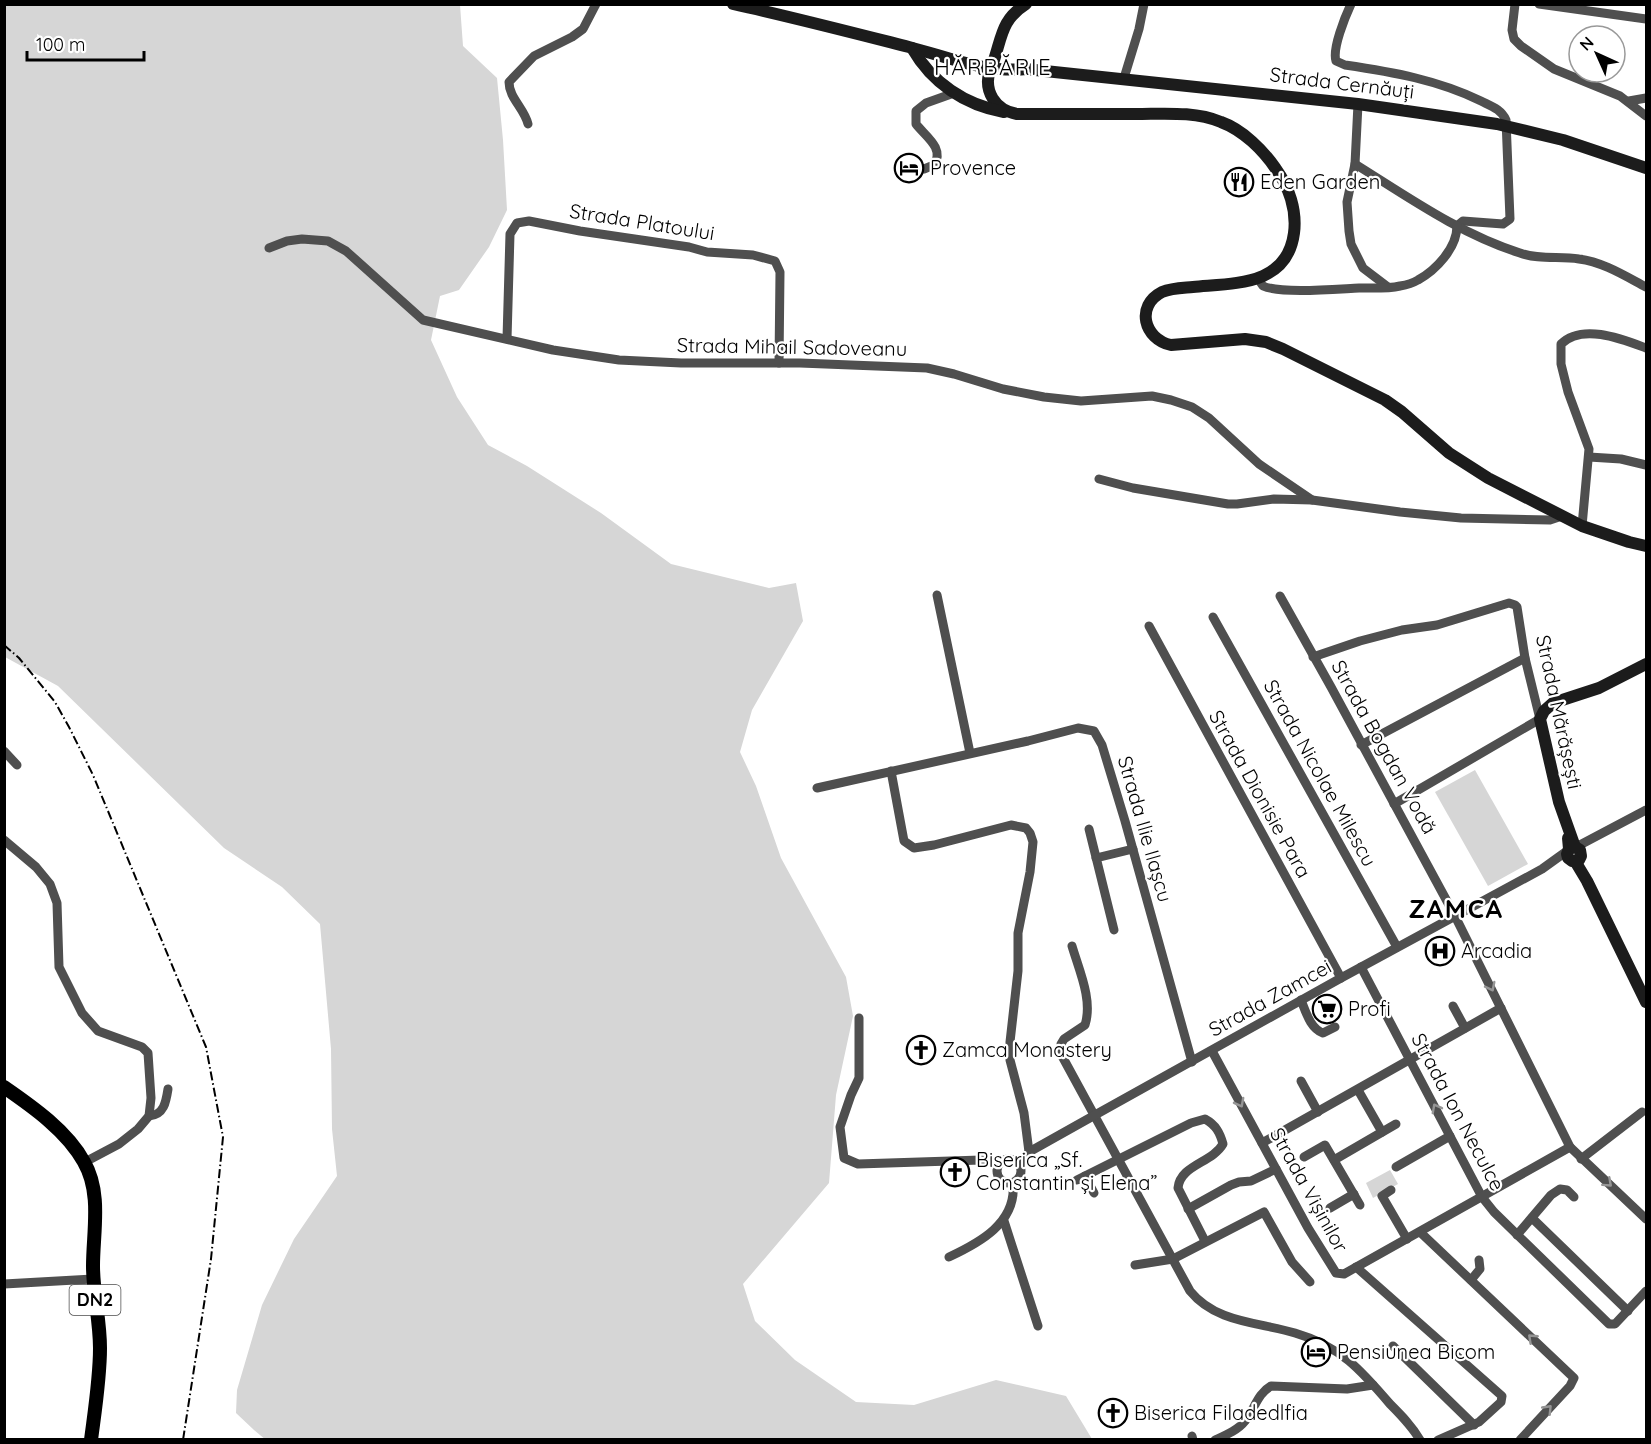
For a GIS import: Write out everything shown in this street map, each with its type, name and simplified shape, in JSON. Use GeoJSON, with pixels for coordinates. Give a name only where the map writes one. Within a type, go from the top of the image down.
{"type":"FeatureCollection","features":[{"type":"Feature","properties":{"kind":"main road","name":"DN2"},"geometry":{"type":"LineString","coordinates":[[4,1087],[57,1129],[85,1162],[91,1176],[96,1208],[93,1279],[100,1348],[91,1440]]}},
{"type":"Feature","properties":{"kind":"street"},"geometry":{"type":"LineString","coordinates":[[528,124],[525,114],[509,91],[509,82],[534,56],[583,29],[596,4]]}},
{"type":"Feature","properties":{"kind":"street","name":"Strada Cernăuți"},"geometry":{"type":"LineString","coordinates":[[733,4],[939,55],[994,66],[1358,104],[1508,126],[1563,140],[1647,168]]}},
{"type":"Feature","properties":{"kind":"street"},"geometry":{"type":"LineString","coordinates":[[1010,113],[997,105],[989,89],[1003,28],[1010,18],[1026,4]]}},
{"type":"Feature","properties":{"kind":"street"},"geometry":{"type":"LineString","coordinates":[[1124,78],[1144,4]]}},
{"type":"Feature","properties":{"kind":"street"},"geometry":{"type":"LineString","coordinates":[[1351,4],[1334,56],[1336,61],[1345,65],[1414,76],[1446,85],[1504,114],[1508,126],[1510,219],[1503,224],[1463,221],[1457,226]]}},
{"type":"Feature","properties":{"kind":"street"},"geometry":{"type":"LineString","coordinates":[[1515,4],[1512,30],[1514,39],[1521,46],[1554,69],[1629,101],[1647,116]]}},
{"type":"Feature","properties":{"kind":"street"},"geometry":{"type":"LineString","coordinates":[[1539,4],[1647,19]]}},
{"type":"Feature","properties":{"kind":"street"},"geometry":{"type":"LineString","coordinates":[[912,48],[927,71],[954,93],[980,106],[1017,114],[1176,113],[1215,120],[1241,133],[1263,153],[1284,180],[1291,197],[1294,216],[1292,247],[1283,262],[1258,279],[1174,289],[1161,293],[1150,302],[1146,309],[1146,322],[1151,333],[1160,343],[1171,345],[1245,339],[1266,342],[1283,349],[1385,400],[1402,412],[1433,441],[1467,465],[1582,526],[1647,546]]}},
{"type":"Feature","properties":{"kind":"street"},"geometry":{"type":"LineString","coordinates":[[994,66],[995,87],[1000,99],[1012,108],[1036,113]]}},
{"type":"Feature","properties":{"kind":"street"},"geometry":{"type":"LineString","coordinates":[[924,169],[934,165],[938,154],[931,140],[916,124],[915,115],[920,106],[954,93]]}},
{"type":"Feature","properties":{"kind":"street"},"geometry":{"type":"LineString","coordinates":[[1629,101],[1647,98]]}},
{"type":"Feature","properties":{"kind":"street"},"geometry":{"type":"LineString","coordinates":[[1358,104],[1355,164],[1347,202],[1351,244],[1363,268],[1388,287]]}},
{"type":"Feature","properties":{"kind":"street"},"geometry":{"type":"LineString","coordinates":[[1355,164],[1457,226],[1521,254],[1533,257],[1581,259],[1606,266],[1647,287]]}},
{"type":"Feature","properties":{"kind":"street","name":"Strada Platoului"},"geometry":{"type":"LineString","coordinates":[[507,339],[510,234],[517,223],[530,221],[689,247],[707,252],[753,255],[775,261],[780,272],[779,363]]}},
{"type":"Feature","properties":{"kind":"street"},"geometry":{"type":"LineString","coordinates":[[1258,279],[1263,286],[1272,288],[1326,290],[1400,286],[1418,280],[1438,263],[1453,245],[1457,236],[1457,226]]}},
{"type":"Feature","properties":{"kind":"street","name":"Strada Mihail Sadoveanu"},"geometry":{"type":"LineString","coordinates":[[269,248],[302,239],[328,241],[346,250],[423,320],[553,350],[619,360],[681,363],[779,363],[927,368],[1003,389],[1062,400],[1107,400],[1152,396],[1171,400],[1192,407],[1209,418],[1259,464],[1312,500]]}},
{"type":"Feature","properties":{"kind":"street"},"geometry":{"type":"LineString","coordinates":[[1616,273],[1647,280]]}},
{"type":"Feature","properties":{"kind":"street"},"geometry":{"type":"LineString","coordinates":[[1582,526],[1589,449],[1564,373],[1561,344],[1569,336],[1590,333],[1647,348]]}},
{"type":"Feature","properties":{"kind":"street"},"geometry":{"type":"LineString","coordinates":[[1589,457],[1621,459],[1647,465]]}},
{"type":"Feature","properties":{"kind":"street","name":"Strada Mihail Sadoveanu"},"geometry":{"type":"LineString","coordinates":[[1099,479],[1227,504],[1274,499],[1312,500],[1461,518],[1550,520],[1562,516]]}},
{"type":"Feature","properties":{"kind":"street"},"geometry":{"type":"LineString","coordinates":[[937,595],[970,753]]}},
{"type":"Feature","properties":{"kind":"street","name":"Strada Bogdan Vodă"},"geometry":{"type":"LineString","coordinates":[[1280,596],[1455,916],[1570,1147],[1647,1219]]}},
{"type":"Feature","properties":{"kind":"street","name":"Strada Mărășești"},"geometry":{"type":"LineString","coordinates":[[1314,657],[1402,630],[1437,625],[1509,603],[1515,605],[1556,791],[1574,853],[1647,1002]]}},
{"type":"Feature","properties":{"kind":"street","name":"Strada Nicolae Milescu"},"geometry":{"type":"LineString","coordinates":[[1213,617],[1397,947]]}},
{"type":"Feature","properties":{"kind":"street","name":"Strada Dionisie Para"},"geometry":{"type":"LineString","coordinates":[[1149,626],[1341,978]]}},
{"type":"Feature","properties":{"kind":"street"},"geometry":{"type":"LineString","coordinates":[[1361,745],[1526,658]]}},
{"type":"Feature","properties":{"kind":"street"},"geometry":{"type":"LineString","coordinates":[[1394,804],[1540,719],[1544,711],[1553,703],[1599,688],[1647,664]]}},
{"type":"Feature","properties":{"kind":"street","name":"Strada Ilie Ilașcu"},"geometry":{"type":"LineString","coordinates":[[817,788],[1078,728],[1094,731],[1102,745],[1133,849],[1192,1062]]}},
{"type":"Feature","properties":{"kind":"street"},"geometry":{"type":"LineString","coordinates":[[4,751],[17,765]]}},
{"type":"Feature","properties":{"kind":"street"},"geometry":{"type":"LineString","coordinates":[[891,771],[904,841],[914,848],[934,846],[1011,825],[1026,828],[1030,833],[1033,842],[1030,872],[1018,933],[1018,971],[1010,1041],[1010,1060],[1024,1113],[1029,1152]]}},
{"type":"Feature","properties":{"kind":"street","name":"Strada Zamcei"},"geometry":{"type":"LineString","coordinates":[[1019,1163],[1029,1152],[1397,947],[1574,853],[1596,837],[1647,810]]}},
{"type":"Feature","properties":{"kind":"street"},"geometry":{"type":"LineString","coordinates":[[1089,829],[1114,930]]}},
{"type":"Feature","properties":{"kind":"street"},"geometry":{"type":"LineString","coordinates":[[4,840],[36,867],[50,884],[57,903],[59,967],[82,1013],[98,1031],[142,1047],[148,1053],[151,1098],[149,1116],[138,1129],[119,1144],[85,1162]]}},
{"type":"Feature","properties":{"kind":"street"},"geometry":{"type":"LineString","coordinates":[[1096,858],[1133,849]]}},
{"type":"Feature","properties":{"kind":"street"},"geometry":{"type":"LineString","coordinates":[[1072,946],[1088,1011],[1085,1025],[1064,1039],[1061,1051],[1190,1290],[1208,1308],[1223,1316],[1297,1334],[1327,1346],[1348,1359],[1420,1440]]}},
{"type":"Feature","properties":{"kind":"street","name":"Strada Ion Neculce"},"geometry":{"type":"LineString","coordinates":[[1361,967],[1482,1197],[1494,1212],[1609,1323],[1615,1324],[1647,1291]]}},
{"type":"Feature","properties":{"kind":"street"},"geometry":{"type":"LineString","coordinates":[[1301,1000],[1318,1031],[1323,1033],[1335,1027]]}},
{"type":"Feature","properties":{"kind":"street"},"geometry":{"type":"LineString","coordinates":[[1453,1006],[1465,1028]]}},
{"type":"Feature","properties":{"kind":"street"},"geometry":{"type":"LineString","coordinates":[[1262,1143],[1501,1008]]}},
{"type":"Feature","properties":{"kind":"street"},"geometry":{"type":"LineString","coordinates":[[859,1018],[859,1078],[840,1127],[844,1158],[858,1164],[981,1160],[1000,1163],[1007,1159],[1019,1163],[1022,1175],[1013,1183],[1004,1183],[997,1172],[1000,1163]]}},
{"type":"Feature","properties":{"kind":"street","name":"Strada Vișinilor"},"geometry":{"type":"LineString","coordinates":[[1212,1051],[1332,1269],[1336,1273],[1344,1274],[1356,1267],[1502,1396],[1496,1408],[1474,1425],[1438,1440]]}},
{"type":"Feature","properties":{"kind":"street"},"geometry":{"type":"LineString","coordinates":[[1301,1081],[1318,1112]]}},
{"type":"Feature","properties":{"kind":"street"},"geometry":{"type":"LineString","coordinates":[[149,1116],[156,1116],[161,1112],[166,1102],[168,1089]]}},
{"type":"Feature","properties":{"kind":"street"},"geometry":{"type":"LineString","coordinates":[[1358,1090],[1382,1132]]}},
{"type":"Feature","properties":{"kind":"street"},"geometry":{"type":"LineString","coordinates":[[1581,1159],[1642,1112]]}},
{"type":"Feature","properties":{"kind":"street"},"geometry":{"type":"LineString","coordinates":[[1094,1193],[1081,1178],[1198,1120],[1205,1119],[1212,1123],[1220,1133],[1223,1144],[1218,1153],[1184,1173],[1179,1180],[1178,1188],[1205,1241]]}},
{"type":"Feature","properties":{"kind":"street"},"geometry":{"type":"LineString","coordinates":[[1334,1160],[1396,1124]]}},
{"type":"Feature","properties":{"kind":"street"},"geometry":{"type":"LineString","coordinates":[[1396,1167],[1450,1136]]}},
{"type":"Feature","properties":{"kind":"street"},"geometry":{"type":"LineString","coordinates":[[1304,1157],[1325,1145],[1360,1205]]}},
{"type":"Feature","properties":{"kind":"street"},"geometry":{"type":"LineString","coordinates":[[1356,1267],[1570,1147]]}},
{"type":"Feature","properties":{"kind":"street"},"geometry":{"type":"LineString","coordinates":[[1188,1209],[1231,1185],[1251,1181],[1276,1169]]}},
{"type":"Feature","properties":{"kind":"street"},"geometry":{"type":"LineString","coordinates":[[949,1257],[991,1233],[1004,1221],[1012,1197],[1013,1183]]}},
{"type":"Feature","properties":{"kind":"street"},"geometry":{"type":"LineString","coordinates":[[1517,1235],[1551,1195],[1560,1189],[1567,1190],[1574,1197]]}},
{"type":"Feature","properties":{"kind":"street"},"geometry":{"type":"LineString","coordinates":[[1391,1190],[1382,1196],[1407,1239]]}},
{"type":"Feature","properties":{"kind":"street"},"geometry":{"type":"LineString","coordinates":[[1330,1208],[1354,1194]]}},
{"type":"Feature","properties":{"kind":"street"},"geometry":{"type":"LineString","coordinates":[[1135,1265],[1173,1259],[1264,1212],[1292,1262],[1310,1282]]}},
{"type":"Feature","properties":{"kind":"street"},"geometry":{"type":"LineString","coordinates":[[1532,1218],[1628,1311]]}},
{"type":"Feature","properties":{"kind":"street"},"geometry":{"type":"LineString","coordinates":[[1004,1221],[1038,1326]]}},
{"type":"Feature","properties":{"kind":"street"},"geometry":{"type":"LineString","coordinates":[[1419,1232],[1574,1378],[1570,1386],[1520,1440]]}},
{"type":"Feature","properties":{"kind":"street"},"geometry":{"type":"LineString","coordinates":[[1471,1280],[1480,1269],[1479,1260]]}},
{"type":"Feature","properties":{"kind":"street"},"geometry":{"type":"LineString","coordinates":[[4,1284],[93,1279]]}},
{"type":"Feature","properties":{"kind":"street"},"geometry":{"type":"LineString","coordinates":[[1393,1346],[1474,1425]]}},
{"type":"Feature","properties":{"kind":"street"},"geometry":{"type":"LineString","coordinates":[[1218,1439],[1245,1422],[1259,1396],[1271,1386],[1347,1389],[1373,1385]]}},
{"type":"Feature","properties":{"kind":"shaded area"},"geometry":{"type":"Polygon","coordinates":[[[5,5],[460,5],[463,46],[497,78],[507,210],[489,247],[459,290],[440,296],[431,340],[457,397],[488,445],[527,466],[601,513],[671,564],[769,588],[796,583],[803,621],[752,710],[740,752],[756,786],[781,858],[846,977],[853,1016],[836,1095],[829,1183],[743,1284],[755,1321],[795,1360],[856,1402],[914,1405],[996,1380],[1066,1396],[1092,1439],[266,1440],[236,1413],[237,1390],[262,1305],[294,1239],[337,1176],[332,1129],[331,1049],[320,924],[282,887],[224,848],[58,686],[5,657],[5,5]]]}},
{"type":"Feature","properties":{"kind":"shaded area"},"geometry":{"type":"Polygon","coordinates":[[[1475,770],[1528,864],[1488,886],[1435,792],[1475,770]]]}},
{"type":"Feature","properties":{"kind":"shaded area"},"geometry":{"type":"Polygon","coordinates":[[[1390,1170],[1398,1184],[1373,1198],[1366,1183],[1390,1170]]]}},
{"type":"Feature","properties":{"kind":"railway"},"geometry":{"type":"LineString","coordinates":[[4,645],[19,658],[55,702],[69,727],[93,775],[206,1047],[223,1137],[211,1259],[183,1440]]}},
{"type":"Feature","properties":{"kind":"place","name":"Provence"},"geometry":{"type":"Point","coordinates":[909,168]}},
{"type":"Feature","properties":{"kind":"place","name":"Eden Garden"},"geometry":{"type":"Point","coordinates":[1239,182]}},
{"type":"Feature","properties":{"kind":"place","name":"Arcadia"},"geometry":{"type":"Point","coordinates":[1440,951]}},
{"type":"Feature","properties":{"kind":"place","name":"Profi"},"geometry":{"type":"Point","coordinates":[1327,1009]}},
{"type":"Feature","properties":{"kind":"place","name":"Zamca Monastery"},"geometry":{"type":"Point","coordinates":[921,1050]}},
{"type":"Feature","properties":{"kind":"place","name":"Biserica „Sf. Constantin și Elena”"},"geometry":{"type":"Point","coordinates":[955,1172]}},
{"type":"Feature","properties":{"kind":"place","name":"Pensiunea Bicom"},"geometry":{"type":"Point","coordinates":[1316,1352]}},
{"type":"Feature","properties":{"kind":"place","name":"Biserica Filadedlfia"},"geometry":{"type":"Point","coordinates":[1113,1413]}},
{"type":"Feature","properties":{"kind":"district","name":"HĂRBĂRIE"},"geometry":{"type":"Point","coordinates":[993,67]}},
{"type":"Feature","properties":{"kind":"district","name":"ZAMCA"},"geometry":{"type":"Point","coordinates":[1456,909]}}]}
